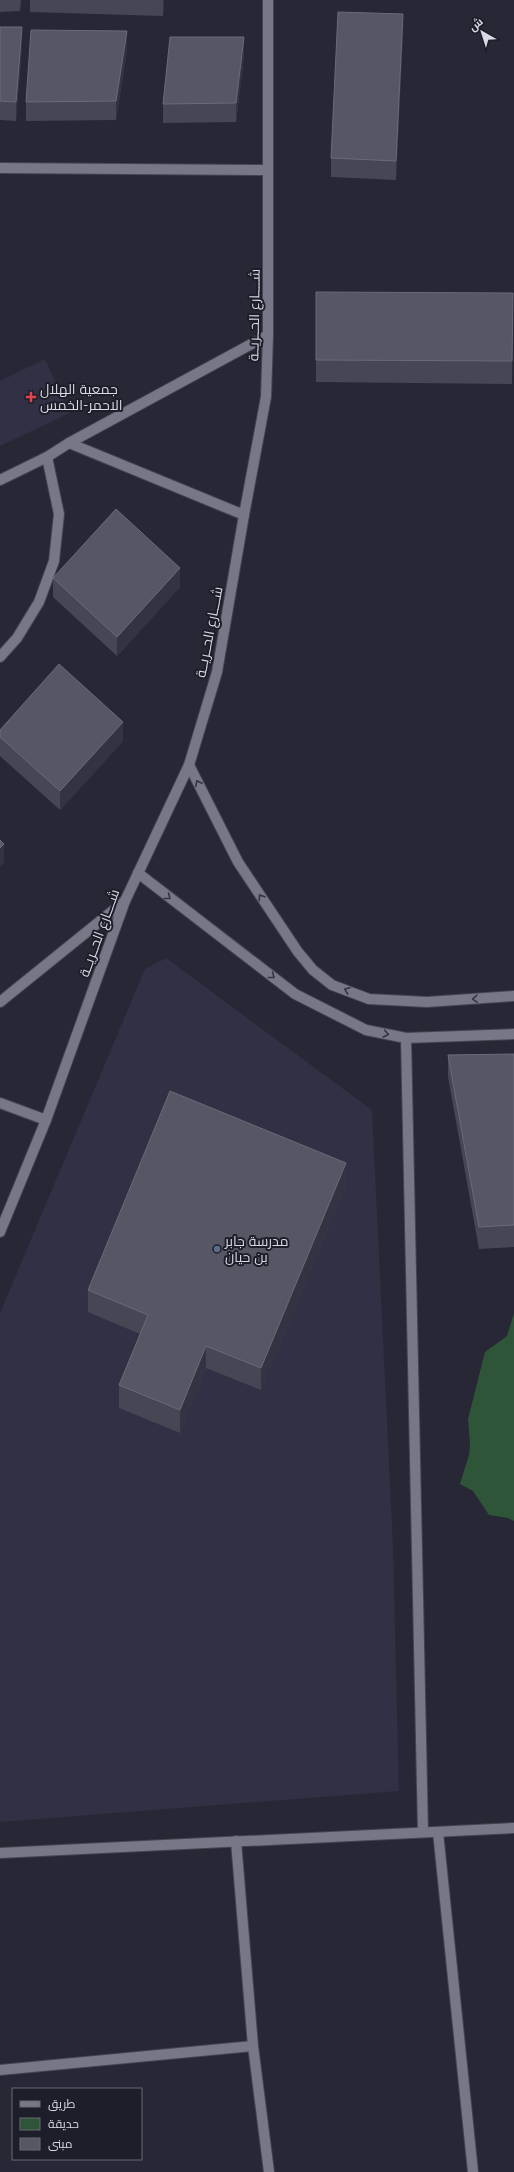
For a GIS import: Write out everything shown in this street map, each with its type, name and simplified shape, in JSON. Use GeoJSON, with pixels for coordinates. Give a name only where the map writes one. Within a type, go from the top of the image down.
{"type":"FeatureCollection","features":[{"type":"Feature","properties":{"kind":"street","name":"شــــارع الحــريــة"},"geometry":{"type":"LineString","coordinates":[[0,1232],[46,1120],[125,901],[189,765],[217,672],[266,397],[268,335],[268,0]]}},
{"type":"Feature","properties":{"kind":"street"},"geometry":{"type":"LineString","coordinates":[[0,168],[268,170]]}},
{"type":"Feature","properties":{"kind":"street"},"geometry":{"type":"LineString","coordinates":[[0,480],[47,457],[69,443],[268,335]]}},
{"type":"Feature","properties":{"kind":"street"},"geometry":{"type":"LineString","coordinates":[[69,443],[244,515]]}},
{"type":"Feature","properties":{"kind":"street"},"geometry":{"type":"LineString","coordinates":[[0,657],[17,638],[39,602],[54,561],[59,514],[47,457]]}},
{"type":"Feature","properties":{"kind":"street"},"geometry":{"type":"LineString","coordinates":[[189,765],[238,862],[298,952],[313,970],[332,985],[369,999],[419,1002],[514,996]]}},
{"type":"Feature","properties":{"kind":"street"},"geometry":{"type":"LineString","coordinates":[[138,873],[295,994],[366,1030],[406,1038],[514,1034]]}},
{"type":"Feature","properties":{"kind":"street"},"geometry":{"type":"LineString","coordinates":[[0,1002],[125,901]]}},
{"type":"Feature","properties":{"kind":"street"},"geometry":{"type":"LineString","coordinates":[[406,1038],[423,1832]]}},
{"type":"Feature","properties":{"kind":"street"},"geometry":{"type":"LineString","coordinates":[[0,1103],[46,1120]]}},
{"type":"Feature","properties":{"kind":"street"},"geometry":{"type":"LineString","coordinates":[[0,1853],[514,1828]]}},
{"type":"Feature","properties":{"kind":"street"},"geometry":{"type":"LineString","coordinates":[[438,1832],[473,2172]]}},
{"type":"Feature","properties":{"kind":"street"},"geometry":{"type":"LineString","coordinates":[[236,1841],[253,2046],[270,2172]]}},
{"type":"Feature","properties":{"kind":"street"},"geometry":{"type":"LineString","coordinates":[[0,2070],[253,2046]]}},
{"type":"Feature","properties":{"kind":"shaded area","name":"جمعية الهلال الاحمر-الخمس"},"geometry":{"type":"Polygon","coordinates":[[[45,359],[70,413],[0,446],[0,381],[45,359]]]}},
{"type":"Feature","properties":{"kind":"shaded area"},"geometry":{"type":"Polygon","coordinates":[[[166,958],[372,1110],[393,1546],[399,1791],[0,1822],[0,1313],[145,969],[166,958]]]}},
{"type":"Feature","properties":{"kind":"green space"},"geometry":{"type":"Polygon","coordinates":[[[514,1313],[514,1521],[508,1518],[489,1515],[473,1491],[460,1484],[469,1455],[470,1443],[468,1419],[485,1352],[507,1336],[514,1313]]]}},
{"type":"Feature","properties":{"kind":"building"},"geometry":{"type":"Polygon","coordinates":[[[338,12],[403,14],[396,161],[331,158],[338,12]]]}},
{"type":"Feature","properties":{"kind":"building"},"geometry":{"type":"Polygon","coordinates":[[[0,27],[22,27],[16,102],[0,101],[0,27]]]}},
{"type":"Feature","properties":{"kind":"building"},"geometry":{"type":"Polygon","coordinates":[[[31,30],[127,31],[116,101],[26,102],[31,30]]]}},
{"type":"Feature","properties":{"kind":"building"},"geometry":{"type":"Polygon","coordinates":[[[170,37],[244,37],[236,103],[163,104],[170,37]]]}},
{"type":"Feature","properties":{"kind":"building"},"geometry":{"type":"Polygon","coordinates":[[[316,292],[513,293],[512,361],[316,360],[316,292]]]}},
{"type":"Feature","properties":{"kind":"building"},"geometry":{"type":"Polygon","coordinates":[[[116,509],[180,568],[117,637],[53,578],[116,509]]]}},
{"type":"Feature","properties":{"kind":"building"},"geometry":{"type":"Polygon","coordinates":[[[59,664],[123,722],[60,791],[0,737],[0,730],[59,664]]]}},
{"type":"Feature","properties":{"kind":"building"},"geometry":{"type":"Polygon","coordinates":[[[0,840],[4,844],[0,848],[0,840]]]}},
{"type":"Feature","properties":{"kind":"building"},"geometry":{"type":"Polygon","coordinates":[[[514,1054],[514,1225],[479,1227],[448,1055],[514,1054]]]}},
{"type":"Feature","properties":{"kind":"building","name":"مدرسة جابر بن حيان"},"geometry":{"type":"Polygon","coordinates":[[[170,1091],[346,1163],[261,1368],[206,1346],[180,1410],[119,1385],[148,1315],[88,1290],[170,1091]]]}},
{"type":"Feature","properties":{"kind":"place","name":"جمعية الهلال الاحمر-الخمس"},"geometry":{"type":"Point","coordinates":[31,397]}},
{"type":"Feature","properties":{"kind":"place","name":"مدرسة جابر بن حيان"},"geometry":{"type":"Point","coordinates":[217,1249]}}]}
